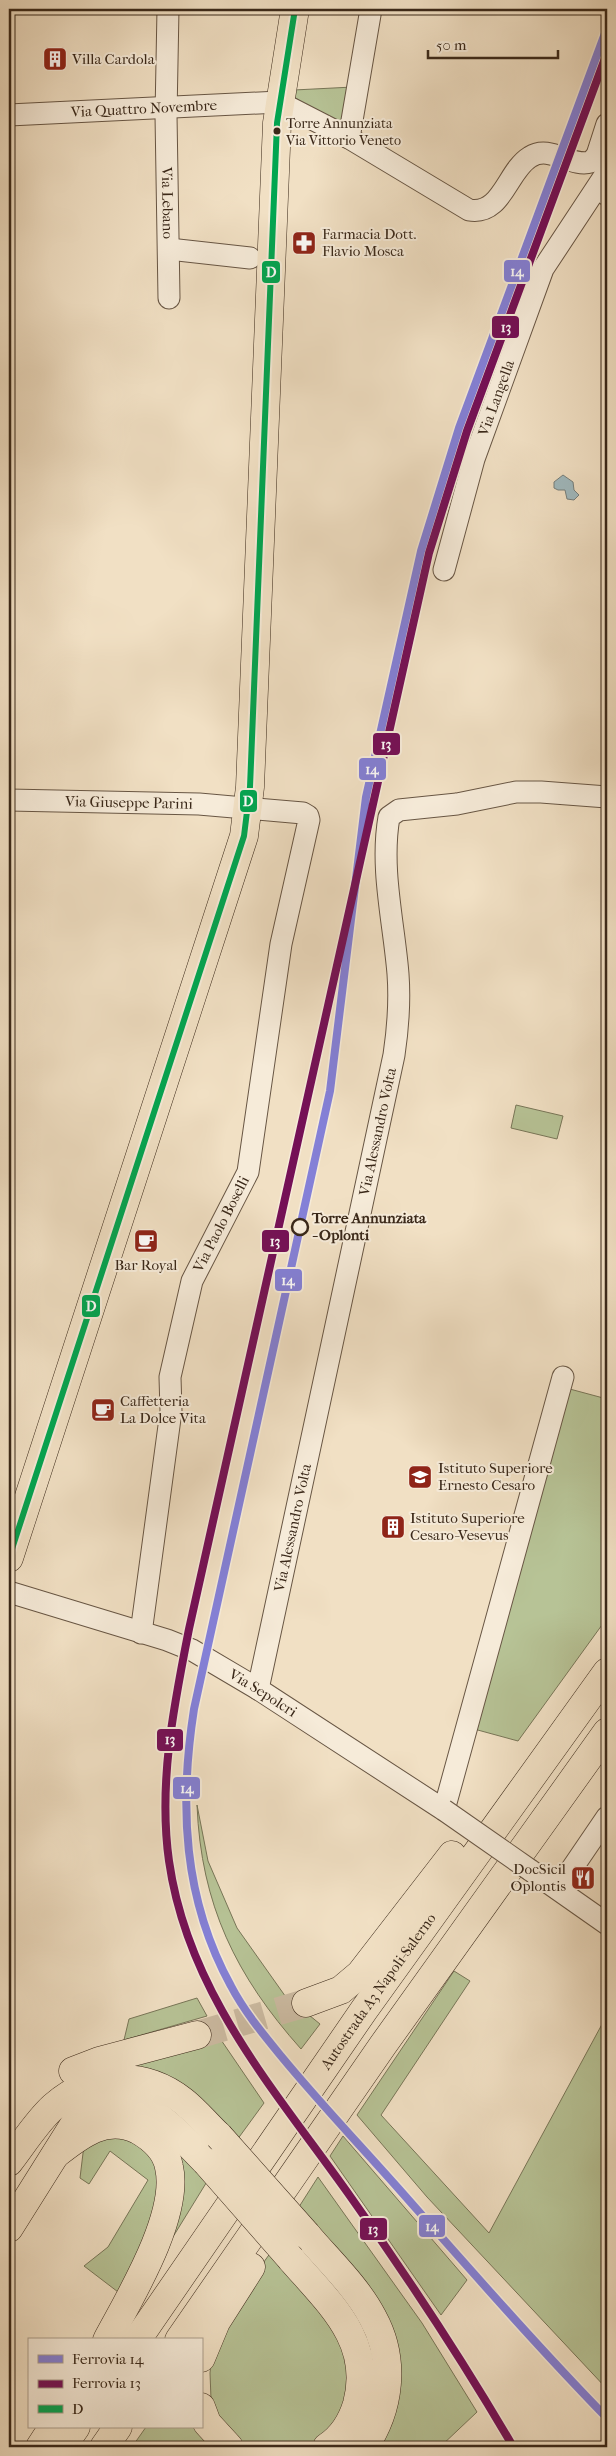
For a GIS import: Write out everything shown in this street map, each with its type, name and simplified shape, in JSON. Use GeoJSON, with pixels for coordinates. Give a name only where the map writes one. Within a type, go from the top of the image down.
{"type":"FeatureCollection","features":[{"type":"Feature","properties":{"kind":"main road"},"geometry":{"type":"LineString","coordinates":[[9,1558],[244,836],[248,807],[280,102],[295,9]]}},
{"type":"Feature","properties":{"kind":"main road"},"geometry":{"type":"LineString","coordinates":[[306,2003],[340,1990],[360,1974],[435,1879],[493,1799],[536,1747],[602,1679]]}},
{"type":"Feature","properties":{"kind":"main road","name":"Autostrada A3 Napoli-Salerno"},"geometry":{"type":"LineString","coordinates":[[138,2338],[364,2010],[602,1679]]}},
{"type":"Feature","properties":{"kind":"main road"},"geometry":{"type":"LineString","coordinates":[[180,2338],[321,2134],[607,1732]]}},
{"type":"Feature","properties":{"kind":"main road"},"geometry":{"type":"LineString","coordinates":[[9,2162],[27,2122],[50,2089],[62,2078],[78,2069],[99,2062],[196,2035]]}},
{"type":"Feature","properties":{"kind":"main road"},"geometry":{"type":"LineString","coordinates":[[9,2162],[53,2107],[69,2094],[89,2084],[109,2078],[127,2077],[166,2090],[184,2101],[307,2234],[365,2305],[374,2319],[387,2360],[388,2387],[384,2410],[374,2432],[364,2447]]}},
{"type":"Feature","properties":{"kind":"main road"},"geometry":{"type":"LineString","coordinates":[[9,2228],[75,2123],[86,2112],[98,2105],[124,2102],[154,2112],[167,2121],[206,2162],[292,2259],[333,2308],[352,2336],[359,2354],[362,2377],[355,2412],[344,2432],[327,2447]]}},
{"type":"Feature","properties":{"kind":"main road"},"geometry":{"type":"LineString","coordinates":[[56,2154],[93,2128],[105,2124],[134,2128],[148,2136],[164,2154],[169,2166],[170,2196],[166,2214],[138,2281],[108,2338]]}},
{"type":"Feature","properties":{"kind":"main road"},"geometry":{"type":"LineString","coordinates":[[202,2356],[216,2322],[283,2217],[321,2134]]}},
{"type":"Feature","properties":{"kind":"main road"},"geometry":{"type":"LineString","coordinates":[[202,2410],[207,2423],[229,2447]]}},
{"type":"Feature","properties":{"kind":"main road"},"geometry":{"type":"LineString","coordinates":[[40,2447],[52,2428]]}},
{"type":"Feature","properties":{"kind":"main road"},"geometry":{"type":"LineString","coordinates":[[62,2447],[75,2428]]}},
{"type":"Feature","properties":{"kind":"main road"},"geometry":{"type":"LineString","coordinates":[[104,2447],[117,2428]]}},
{"type":"Feature","properties":{"kind":"street","name":"Via Lebano"},"geometry":{"type":"LineString","coordinates":[[168,9],[169,298]]}},
{"type":"Feature","properties":{"kind":"street"},"geometry":{"type":"LineString","coordinates":[[349,138],[371,9]]}},
{"type":"Feature","properties":{"kind":"street","name":"Via Quattro Novembre"},"geometry":{"type":"LineString","coordinates":[[9,115],[280,102]]}},
{"type":"Feature","properties":{"kind":"street"},"geometry":{"type":"LineString","coordinates":[[280,102],[349,138],[466,208],[480,211],[490,208],[523,162],[534,155],[546,153],[582,163],[591,162],[597,156],[607,124]]}},
{"type":"Feature","properties":{"kind":"street","name":"Via Langella"},"geometry":{"type":"LineString","coordinates":[[444,570],[474,459],[543,269],[607,179]]}},
{"type":"Feature","properties":{"kind":"street"},"geometry":{"type":"LineString","coordinates":[[169,249],[250,258]]}},
{"type":"Feature","properties":{"kind":"street","name":"Via Alessandro Volta"},"geometry":{"type":"LineString","coordinates":[[258,1689],[394,1055],[399,1019],[398,976],[388,878],[389,817],[399,810],[457,804],[516,792],[607,797]]}},
{"type":"Feature","properties":{"kind":"street","name":"Via Giuseppe Parini"},"geometry":{"type":"LineString","coordinates":[[9,800],[199,804],[303,813],[308,816]]}},
{"type":"Feature","properties":{"kind":"street","name":"Via Paolo Boselli"},"geometry":{"type":"LineString","coordinates":[[141,1634],[171,1411],[170,1377],[192,1281],[248,1172],[281,944],[309,820],[308,816]]}},
{"type":"Feature","properties":{"kind":"street"},"geometry":{"type":"LineString","coordinates":[[444,1810],[562,1377]]}},
{"type":"Feature","properties":{"kind":"street","name":"Via Sepolcri"},"geometry":{"type":"LineString","coordinates":[[9,1592],[192,1650],[258,1689],[444,1810],[607,1924]]}},
{"type":"Feature","properties":{"kind":"street"},"geometry":{"type":"LineString","coordinates":[[558,1889],[607,1816]]}},
{"type":"Feature","properties":{"kind":"green space"},"geometry":{"type":"Polygon","coordinates":[[[353,87],[342,128],[294,97],[294,90],[353,87]]]}},
{"type":"Feature","properties":{"kind":"green space"},"geometry":{"type":"Polygon","coordinates":[[[516,1105],[563,1116],[557,1139],[511,1128],[516,1105]]]}},
{"type":"Feature","properties":{"kind":"green space"},"geometry":{"type":"Polygon","coordinates":[[[566,1388],[607,1399],[607,1507],[605,1512],[607,1515],[607,1618],[518,1741],[474,1729],[566,1388]]]}},
{"type":"Feature","properties":{"kind":"green space"},"geometry":{"type":"Polygon","coordinates":[[[197,1805],[208,1861],[237,1928],[288,2000],[300,1994],[304,2011],[320,2024],[301,2049],[258,1994],[226,1937],[206,1875],[200,1841],[197,1805]]]}},
{"type":"Feature","properties":{"kind":"green space"},"geometry":{"type":"Polygon","coordinates":[[[454,1971],[470,1981],[381,2115],[489,2233],[607,2015],[607,2389],[427,2197],[357,2115],[454,1971]]]}},
{"type":"Feature","properties":{"kind":"green space"},"geometry":{"type":"Polygon","coordinates":[[[197,1998],[207,2016],[124,2040],[129,2019],[197,1998]]]}},
{"type":"Feature","properties":{"kind":"green space"},"geometry":{"type":"Polygon","coordinates":[[[217,2034],[264,2103],[237,2140],[118,2066],[199,2044],[217,2034]]]}},
{"type":"Feature","properties":{"kind":"green space"},"geometry":{"type":"Polygon","coordinates":[[[118,2131],[155,2157],[160,2195],[122,2295],[84,2266],[108,2247],[148,2180],[110,2151],[89,2184],[80,2178],[84,2145],[118,2131]]]}},
{"type":"Feature","properties":{"kind":"green space"},"geometry":{"type":"Polygon","coordinates":[[[343,2136],[467,2280],[441,2315],[330,2156],[343,2136]]]}},
{"type":"Feature","properties":{"kind":"green space"},"geometry":{"type":"Polygon","coordinates":[[[165,2137],[208,2180],[147,2279],[165,2137]]]}},
{"type":"Feature","properties":{"kind":"green space"},"geometry":{"type":"Polygon","coordinates":[[[318,2177],[422,2323],[477,2412],[440,2447],[376,2447],[398,2376],[297,2210],[318,2177]]]}},
{"type":"Feature","properties":{"kind":"green space"},"geometry":{"type":"Polygon","coordinates":[[[271,2252],[308,2292],[349,2351],[346,2413],[318,2444],[308,2447],[248,2447],[231,2437],[220,2420],[211,2399],[210,2373],[212,2354],[246,2287],[271,2252]]]}},
{"type":"Feature","properties":{"kind":"green space"},"geometry":{"type":"Polygon","coordinates":[[[145,2428],[202,2428],[216,2447],[132,2447],[145,2428]]]}},
{"type":"Feature","properties":{"kind":"water"},"geometry":{"type":"Polygon","coordinates":[[[563,475],[573,482],[574,490],[579,495],[574,500],[567,499],[565,490],[554,488],[554,482],[563,475]]]}},
{"type":"Feature","properties":{"kind":"tunnel"},"geometry":{"type":"LineString","coordinates":[[197,2035],[306,2003]]}},
{"type":"Feature","properties":{"kind":"rail line","name":"14"},"geometry":{"type":"LineString","coordinates":[[607,28],[459,428],[421,551],[366,797],[330,1091],[194,1709],[189,1745],[186,1816],[194,1885],[203,1920],[215,1953],[231,1986],[248,2013],[281,2056],[324,2106],[475,2276],[607,2418]]}},
{"type":"Feature","properties":{"kind":"rail line","name":"13"},"geometry":{"type":"LineString","coordinates":[[511,2443],[413,2287],[238,2039],[215,1997],[195,1955],[179,1909],[169,1861],[165,1803],[169,1744],[189,1629],[429,553],[467,431],[607,53]]}},
{"type":"Feature","properties":{"kind":"transit line","name":"D"},"geometry":{"type":"LineString","coordinates":[[9,1558],[244,836],[250,787],[277,123],[295,9]]}},
{"type":"Feature","properties":{"kind":"place","name":"Villa Cardola"},"geometry":{"type":"Point","coordinates":[55,59]}},
{"type":"Feature","properties":{"kind":"place","name":"Torre Annunziata Via Vittorio Veneto"},"geometry":{"type":"Point","coordinates":[277,131]}},
{"type":"Feature","properties":{"kind":"place","name":"Farmacia Dott. Flavio Mosca"},"geometry":{"type":"Point","coordinates":[304,243]}},
{"type":"Feature","properties":{"kind":"place","name":"Torre Annunziata - Oplonti"},"geometry":{"type":"Point","coordinates":[300,1227]}},
{"type":"Feature","properties":{"kind":"place","name":"Bar Royal"},"geometry":{"type":"Point","coordinates":[146,1241]}},
{"type":"Feature","properties":{"kind":"place","name":"Caffetteria La Dolce Vita"},"geometry":{"type":"Point","coordinates":[103,1410]}},
{"type":"Feature","properties":{"kind":"place","name":"Istituto Superiore Ernesto Cesaro"},"geometry":{"type":"Point","coordinates":[420,1477]}},
{"type":"Feature","properties":{"kind":"place","name":"Istituto Superiore Cesaro-Vesevus"},"geometry":{"type":"Point","coordinates":[393,1527]}},
{"type":"Feature","properties":{"kind":"place","name":"DocSicil Oplontis"},"geometry":{"type":"Point","coordinates":[583,1878]}}]}
